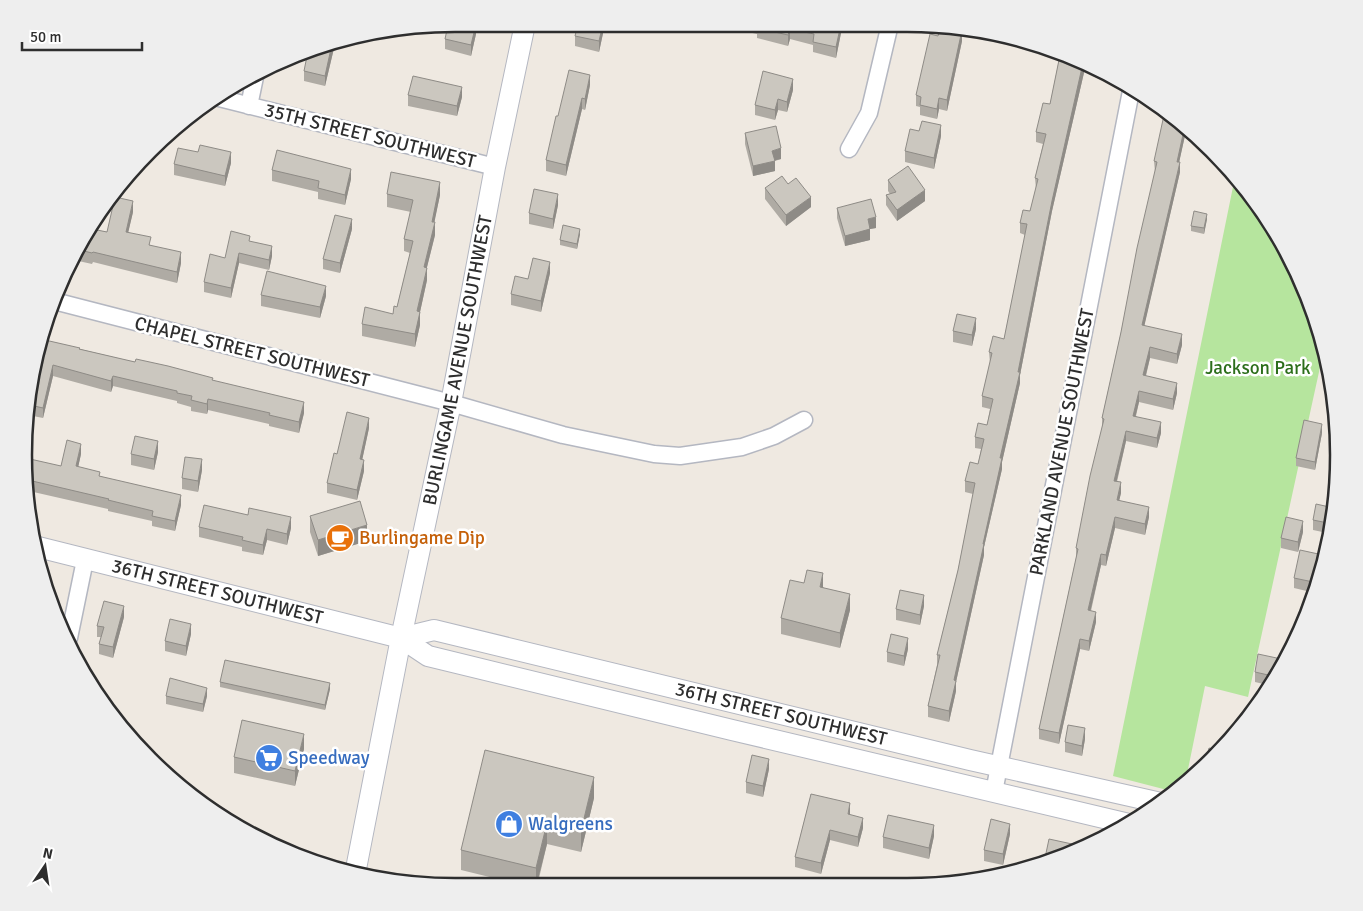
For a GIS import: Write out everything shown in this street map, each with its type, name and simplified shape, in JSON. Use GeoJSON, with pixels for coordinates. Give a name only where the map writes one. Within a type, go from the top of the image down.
{"type":"FeatureCollection","features":[{"type":"Feature","properties":{"kind":"street","name":"BURLINGAME AVENUE SOUTHWEST"},"geometry":{"type":"LineString","coordinates":[[356,866],[523,32]]}},
{"type":"Feature","properties":{"kind":"street"},"geometry":{"type":"LineString","coordinates":[[849,149],[869,114],[888,32]]}},
{"type":"Feature","properties":{"kind":"street"},"geometry":{"type":"LineString","coordinates":[[249,106],[254,84]]}},
{"type":"Feature","properties":{"kind":"street","name":"PARKLAND AVENUE SOUTHWEST"},"geometry":{"type":"LineString","coordinates":[[994,792],[1130,96]]}},
{"type":"Feature","properties":{"kind":"street","name":"35TH STREET SOUTHWEST"},"geometry":{"type":"LineString","coordinates":[[226,100],[495,167]]}},
{"type":"Feature","properties":{"kind":"street","name":"CHAPEL STREET SOUTHWEST"},"geometry":{"type":"LineString","coordinates":[[61,304],[450,403],[563,435],[654,454],[680,456],[742,447],[774,436],[804,420]]}},
{"type":"Feature","properties":{"kind":"street","name":"36TH STREET SOUTHWEST"},"geometry":{"type":"LineString","coordinates":[[43,549],[401,638],[428,656],[1119,822]]}},
{"type":"Feature","properties":{"kind":"street"},"geometry":{"type":"LineString","coordinates":[[71,630],[85,560]]}},
{"type":"Feature","properties":{"kind":"street","name":"36TH STREET SOUTHWEST"},"geometry":{"type":"LineString","coordinates":[[401,638],[434,630],[695,694],[1151,801]]}},
{"type":"Feature","properties":{"kind":"street"},"geometry":{"type":"LineString","coordinates":[[613,700],[620,694],[627,692],[662,695],[695,694]]}},
{"type":"Feature","properties":{"kind":"green space","name":"Jackson Park"},"geometry":{"type":"Polygon","coordinates":[[[1233,186],[1259,220],[1287,268],[1308,320],[1320,366],[1248,697],[1205,686],[1187,773],[1166,790],[1113,776],[1233,186]]]}},
{"type":"Feature","properties":{"kind":"building"},"geometry":{"type":"Polygon","coordinates":[[[446,32],[474,32],[471,45],[445,39],[446,32]]]}},
{"type":"Feature","properties":{"kind":"building"},"geometry":{"type":"Polygon","coordinates":[[[576,32],[601,32],[599,41],[575,36],[576,32]]]}},
{"type":"Feature","properties":{"kind":"building"},"geometry":{"type":"Polygon","coordinates":[[[775,32],[789,32],[788,35],[775,32]]]}},
{"type":"Feature","properties":{"kind":"building"},"geometry":{"type":"Polygon","coordinates":[[[804,32],[839,32],[836,47],[813,42],[814,34],[804,32]]]}},
{"type":"Feature","properties":{"kind":"building"},"geometry":{"type":"Polygon","coordinates":[[[939,33],[961,36],[947,100],[939,98],[937,109],[920,105],[921,97],[916,95],[930,34],[938,36],[939,33]]]}},
{"type":"Feature","properties":{"kind":"building"},"geometry":{"type":"Polygon","coordinates":[[[330,52],[325,76],[304,71],[306,60],[330,52]]]}},
{"type":"Feature","properties":{"kind":"building"},"geometry":{"type":"Polygon","coordinates":[[[1059,61],[1081,70],[1052,201],[1018,372],[1020,372],[1000,458],[1002,458],[949,711],[928,706],[940,655],[937,655],[958,570],[975,483],[965,481],[970,462],[978,464],[984,439],[975,437],[978,423],[987,425],[993,399],[982,396],[992,353],[989,352],[993,336],[1004,339],[1027,224],[1020,223],[1023,210],[1030,211],[1038,179],[1035,178],[1046,134],[1036,132],[1043,103],[1050,104],[1059,61]]]}},
{"type":"Feature","properties":{"kind":"building"},"geometry":{"type":"Polygon","coordinates":[[[569,70],[590,75],[585,99],[582,98],[566,165],[546,160],[569,70]]]}},
{"type":"Feature","properties":{"kind":"building"},"geometry":{"type":"Polygon","coordinates":[[[763,71],[793,79],[787,102],[778,99],[775,110],[755,105],[763,71]]]}},
{"type":"Feature","properties":{"kind":"building"},"geometry":{"type":"Polygon","coordinates":[[[413,76],[462,87],[457,106],[408,95],[413,76]]]}},
{"type":"Feature","properties":{"kind":"building"},"geometry":{"type":"Polygon","coordinates":[[[1163,119],[1183,135],[1177,162],[1180,162],[1142,325],[1182,334],[1177,354],[1150,347],[1143,375],[1177,383],[1173,399],[1139,391],[1133,416],[1161,422],[1157,438],[1126,431],[1114,481],[1121,482],[1117,500],[1149,507],[1145,524],[1115,517],[1106,555],[1101,554],[1088,610],[1096,612],[1089,641],[1080,639],[1059,733],[1039,729],[1078,549],[1076,548],[1090,476],[1104,419],[1102,418],[1137,248],[1157,162],[1154,161],[1163,119]]]}},
{"type":"Feature","properties":{"kind":"building"},"geometry":{"type":"Polygon","coordinates":[[[922,121],[941,125],[934,158],[905,151],[910,129],[919,131],[922,121]]]}},
{"type":"Feature","properties":{"kind":"building"},"geometry":{"type":"Polygon","coordinates":[[[776,126],[781,148],[772,151],[775,161],[753,166],[745,133],[776,126]]]}},
{"type":"Feature","properties":{"kind":"building"},"geometry":{"type":"Polygon","coordinates":[[[200,145],[231,152],[225,176],[174,164],[178,148],[198,152],[200,145]]]}},
{"type":"Feature","properties":{"kind":"building"},"geometry":{"type":"Polygon","coordinates":[[[277,150],[351,169],[345,195],[318,188],[319,181],[272,170],[277,150]]]}},
{"type":"Feature","properties":{"kind":"building"},"geometry":{"type":"Polygon","coordinates":[[[908,166],[925,190],[897,210],[886,195],[896,192],[888,180],[908,166]]]}},
{"type":"Feature","properties":{"kind":"building"},"geometry":{"type":"Polygon","coordinates":[[[391,172],[440,182],[432,222],[435,222],[424,267],[427,268],[417,311],[420,312],[415,334],[362,324],[365,307],[393,314],[394,306],[397,307],[413,241],[404,239],[413,200],[387,194],[391,172]]]}},
{"type":"Feature","properties":{"kind":"building"},"geometry":{"type":"Polygon","coordinates":[[[782,176],[788,184],[796,178],[811,197],[786,215],[765,188],[782,176]]]}},
{"type":"Feature","properties":{"kind":"building"},"geometry":{"type":"Polygon","coordinates":[[[534,189],[558,194],[553,219],[529,213],[534,189]]]}},
{"type":"Feature","properties":{"kind":"building"},"geometry":{"type":"Polygon","coordinates":[[[120,198],[133,201],[126,232],[151,237],[149,245],[181,252],[177,272],[85,251],[98,230],[107,232],[112,208],[120,198]]]}},
{"type":"Feature","properties":{"kind":"building"},"geometry":{"type":"Polygon","coordinates":[[[871,199],[876,217],[868,219],[870,229],[845,236],[837,208],[871,199]]]}},
{"type":"Feature","properties":{"kind":"building"},"geometry":{"type":"Polygon","coordinates":[[[1194,211],[1207,214],[1204,228],[1191,226],[1194,211]]]}},
{"type":"Feature","properties":{"kind":"building"},"geometry":{"type":"Polygon","coordinates":[[[335,215],[352,219],[340,263],[323,259],[335,215]]]}},
{"type":"Feature","properties":{"kind":"building"},"geometry":{"type":"Polygon","coordinates":[[[563,225],[580,229],[577,244],[560,240],[563,225]]]}},
{"type":"Feature","properties":{"kind":"building"},"geometry":{"type":"Polygon","coordinates":[[[231,231],[250,236],[249,241],[272,246],[269,260],[239,253],[231,288],[204,282],[210,254],[225,258],[231,231]]]}},
{"type":"Feature","properties":{"kind":"building"},"geometry":{"type":"Polygon","coordinates":[[[533,258],[550,262],[541,301],[511,294],[515,276],[528,279],[533,258]]]}},
{"type":"Feature","properties":{"kind":"building"},"geometry":{"type":"Polygon","coordinates":[[[267,271],[326,286],[320,307],[261,295],[267,271]]]}},
{"type":"Feature","properties":{"kind":"building"},"geometry":{"type":"Polygon","coordinates":[[[957,314],[976,318],[972,335],[953,331],[957,314]]]}},
{"type":"Feature","properties":{"kind":"building"},"geometry":{"type":"Polygon","coordinates":[[[49,341],[135,362],[136,359],[168,366],[213,378],[212,380],[304,402],[299,422],[269,415],[270,413],[208,399],[207,404],[191,400],[192,396],[177,393],[177,391],[113,376],[111,381],[53,365],[43,408],[35,406],[49,341]]]}},
{"type":"Feature","properties":{"kind":"building"},"geometry":{"type":"Polygon","coordinates":[[[347,412],[369,418],[360,459],[364,460],[357,490],[327,483],[334,453],[337,454],[347,412]]]}},
{"type":"Feature","properties":{"kind":"building"},"geometry":{"type":"Polygon","coordinates":[[[1304,420],[1322,424],[1315,462],[1296,458],[1304,420]]]}},
{"type":"Feature","properties":{"kind":"building"},"geometry":{"type":"Polygon","coordinates":[[[135,436],[158,441],[154,459],[131,454],[135,436]]]}},
{"type":"Feature","properties":{"kind":"building"},"geometry":{"type":"Polygon","coordinates":[[[67,440],[81,444],[76,466],[100,472],[99,476],[181,495],[175,521],[152,516],[153,511],[33,481],[32,459],[61,466],[67,440]]]}},
{"type":"Feature","properties":{"kind":"building"},"geometry":{"type":"Polygon","coordinates":[[[185,457],[202,459],[198,481],[182,478],[185,457]]]}},
{"type":"Feature","properties":{"kind":"building"},"geometry":{"type":"Polygon","coordinates":[[[360,501],[367,525],[318,540],[310,516],[360,501]]]}},
{"type":"Feature","properties":{"kind":"building"},"geometry":{"type":"Polygon","coordinates":[[[1316,504],[1327,507],[1325,522],[1313,520],[1316,504]]]}},
{"type":"Feature","properties":{"kind":"building"},"geometry":{"type":"Polygon","coordinates":[[[204,505],[248,515],[249,508],[291,517],[287,534],[267,529],[263,545],[242,540],[243,537],[199,527],[204,505]]]}},
{"type":"Feature","properties":{"kind":"building"},"geometry":{"type":"Polygon","coordinates":[[[1286,517],[1303,521],[1298,542],[1281,538],[1286,517]]]}},
{"type":"Feature","properties":{"kind":"building"},"geometry":{"type":"Polygon","coordinates":[[[1300,550],[1318,554],[1311,582],[1294,578],[1300,550]]]}},
{"type":"Feature","properties":{"kind":"building"},"geometry":{"type":"Polygon","coordinates":[[[807,570],[823,573],[820,587],[850,594],[840,633],[781,618],[790,580],[804,583],[807,570]]]}},
{"type":"Feature","properties":{"kind":"building"},"geometry":{"type":"Polygon","coordinates":[[[900,590],[924,595],[920,615],[896,609],[900,590]]]}},
{"type":"Feature","properties":{"kind":"building"},"geometry":{"type":"Polygon","coordinates":[[[104,601],[124,606],[113,647],[99,644],[104,627],[97,626],[104,601]]]}},
{"type":"Feature","properties":{"kind":"building"},"geometry":{"type":"Polygon","coordinates":[[[170,619],[191,624],[186,646],[165,641],[170,619]]]}},
{"type":"Feature","properties":{"kind":"building"},"geometry":{"type":"Polygon","coordinates":[[[891,634],[908,638],[904,656],[887,652],[891,634]]]}},
{"type":"Feature","properties":{"kind":"building"},"geometry":{"type":"Polygon","coordinates":[[[1258,654],[1279,658],[1269,675],[1255,672],[1258,654]]]}},
{"type":"Feature","properties":{"kind":"building"},"geometry":{"type":"Polygon","coordinates":[[[225,660],[330,683],[325,705],[220,682],[225,660]]]}},
{"type":"Feature","properties":{"kind":"building"},"geometry":{"type":"Polygon","coordinates":[[[170,678],[207,688],[203,704],[166,696],[170,678]]]}},
{"type":"Feature","properties":{"kind":"building"},"geometry":{"type":"Polygon","coordinates":[[[242,720],[304,734],[295,771],[234,757],[242,720]]]}},
{"type":"Feature","properties":{"kind":"building"},"geometry":{"type":"Polygon","coordinates":[[[1068,725],[1085,728],[1082,746],[1065,742],[1068,725]]]}},
{"type":"Feature","properties":{"kind":"building"},"geometry":{"type":"Polygon","coordinates":[[[485,750],[594,777],[581,831],[547,823],[536,868],[461,850],[485,750]]]}},
{"type":"Feature","properties":{"kind":"building"},"geometry":{"type":"Polygon","coordinates":[[[752,755],[769,759],[763,786],[746,782],[752,755]]]}},
{"type":"Feature","properties":{"kind":"building"},"geometry":{"type":"Polygon","coordinates":[[[811,794],[850,803],[848,814],[863,818],[858,837],[830,830],[821,863],[795,857],[811,794]]]}},
{"type":"Feature","properties":{"kind":"building"},"geometry":{"type":"Polygon","coordinates":[[[888,815],[934,825],[929,848],[883,837],[888,815]]]}},
{"type":"Feature","properties":{"kind":"building"},"geometry":{"type":"Polygon","coordinates":[[[991,819],[1010,824],[1003,854],[984,850],[991,819]]]}},
{"type":"Feature","properties":{"kind":"building"},"geometry":{"type":"Polygon","coordinates":[[[1049,839],[1073,844],[1069,846],[1046,855],[1049,839]]]}},
{"type":"Feature","properties":{"kind":"place","name":"Burlingame Dip"},"geometry":{"type":"Point","coordinates":[340,538]}},
{"type":"Feature","properties":{"kind":"place","name":"Speedway"},"geometry":{"type":"Point","coordinates":[269,758]}},
{"type":"Feature","properties":{"kind":"place","name":"Walgreens"},"geometry":{"type":"Point","coordinates":[509,824]}}]}
